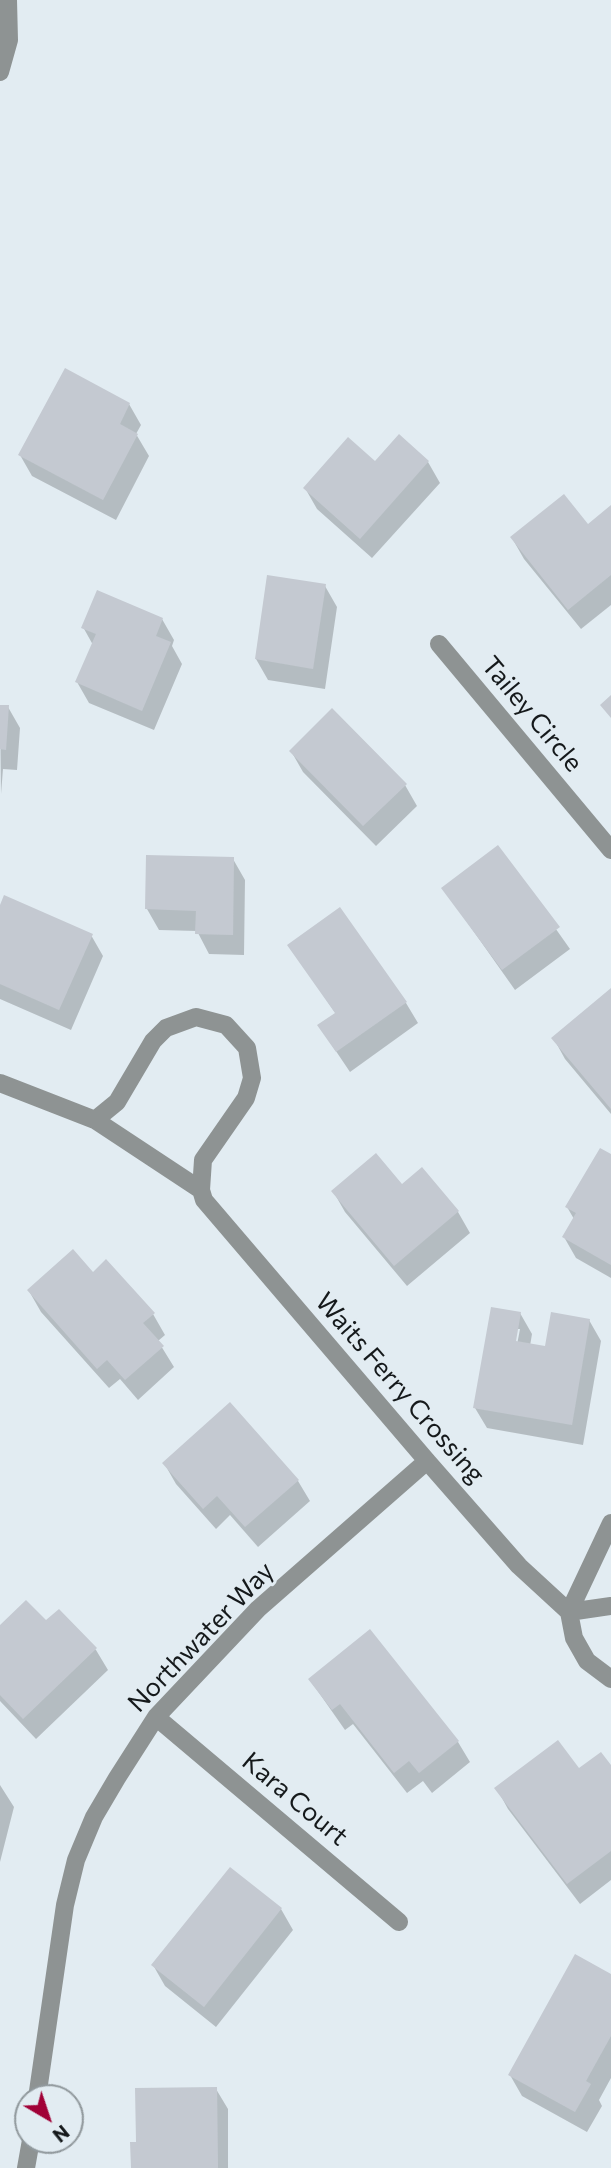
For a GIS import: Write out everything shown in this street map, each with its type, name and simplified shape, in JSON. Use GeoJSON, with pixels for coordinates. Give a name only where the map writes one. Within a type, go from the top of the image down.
{"type":"FeatureCollection","features":[{"type":"Feature","properties":{"kind":"street"},"geometry":{"type":"LineString","coordinates":[[0,72],[9,40],[8,0]]}},
{"type":"Feature","properties":{"kind":"street","name":"Tailey Circle"},"geometry":{"type":"LineString","coordinates":[[439,644],[611,850]]}},
{"type":"Feature","properties":{"kind":"street"},"geometry":{"type":"LineString","coordinates":[[95,1120],[117,1102],[153,1041],[166,1028],[196,1017],[226,1025],[247,1048],[252,1078],[246,1098],[204,1160],[201,1190]]}},
{"type":"Feature","properties":{"kind":"street","name":"Waits Ferry Crossing"},"geometry":{"type":"LineString","coordinates":[[0,1083],[95,1120],[201,1190],[204,1200],[519,1566],[569,1612]]}},
{"type":"Feature","properties":{"kind":"street","name":"Northwater Way"},"geometry":{"type":"LineString","coordinates":[[39,2084],[65,1905],[76,1860],[94,1818],[156,1717],[258,1609],[428,1461]]}},
{"type":"Feature","properties":{"kind":"street"},"geometry":{"type":"LineString","coordinates":[[611,1523],[569,1612],[574,1638],[587,1661],[611,1679]]}},
{"type":"Feature","properties":{"kind":"street"},"geometry":{"type":"LineString","coordinates":[[569,1612],[611,1606]]}},
{"type":"Feature","properties":{"kind":"street","name":"Kara Court"},"geometry":{"type":"LineString","coordinates":[[156,1717],[399,1922]]}},
{"type":"Feature","properties":{"kind":"building"},"geometry":{"type":"Polygon","coordinates":[[[65,368],[130,403],[120,424],[138,434],[103,500],[18,455],[65,368]]]}},
{"type":"Feature","properties":{"kind":"building"},"geometry":{"type":"Polygon","coordinates":[[[399,434],[429,461],[360,539],[303,488],[348,437],[375,461],[399,434]]]}},
{"type":"Feature","properties":{"kind":"building"},"geometry":{"type":"Polygon","coordinates":[[[564,494],[588,524],[611,505],[611,575],[568,610],[510,537],[564,494]]]}},
{"type":"Feature","properties":{"kind":"building"},"geometry":{"type":"Polygon","coordinates":[[[267,575],[326,584],[313,669],[255,659],[267,575]]]}},
{"type":"Feature","properties":{"kind":"building"},"geometry":{"type":"Polygon","coordinates":[[[97,590],[163,618],[156,636],[171,642],[142,711],[75,682],[96,634],[81,628],[97,590]]]}},
{"type":"Feature","properties":{"kind":"building"},"geometry":{"type":"Polygon","coordinates":[[[611,695],[611,718],[600,705],[611,695]]]}},
{"type":"Feature","properties":{"kind":"building"},"geometry":{"type":"Polygon","coordinates":[[[0,705],[9,705],[6,750],[0,749],[0,705]]]}},
{"type":"Feature","properties":{"kind":"building"},"geometry":{"type":"Polygon","coordinates":[[[332,708],[407,784],[363,826],[289,751],[332,708]]]}},
{"type":"Feature","properties":{"kind":"building"},"geometry":{"type":"Polygon","coordinates":[[[498,845],[560,927],[502,970],[441,888],[498,845]]]}},
{"type":"Feature","properties":{"kind":"building"},"geometry":{"type":"Polygon","coordinates":[[[146,855],[234,857],[233,935],[195,934],[196,911],[145,909],[146,855]]]}},
{"type":"Feature","properties":{"kind":"building"},"geometry":{"type":"Polygon","coordinates":[[[4,895],[93,934],[59,1010],[0,984],[0,905],[4,895]]]}},
{"type":"Feature","properties":{"kind":"building"},"geometry":{"type":"Polygon","coordinates":[[[340,907],[407,1002],[336,1052],[317,1025],[335,1013],[287,945],[340,907]]]}},
{"type":"Feature","properties":{"kind":"building"},"geometry":{"type":"Polygon","coordinates":[[[611,988],[611,1109],[551,1038],[611,988]]]}},
{"type":"Feature","properties":{"kind":"building"},"geometry":{"type":"Polygon","coordinates":[[[600,1148],[611,1154],[611,1265],[562,1237],[576,1213],[565,1207],[600,1148]]]}},
{"type":"Feature","properties":{"kind":"building"},"geometry":{"type":"Polygon","coordinates":[[[376,1153],[402,1184],[422,1167],[459,1211],[394,1266],[331,1191],[376,1153]]]}},
{"type":"Feature","properties":{"kind":"building"},"geometry":{"type":"Polygon","coordinates":[[[73,1249],[93,1272],[106,1259],[155,1313],[143,1323],[164,1346],[125,1380],[107,1360],[97,1369],[27,1290],[73,1249]]]}},
{"type":"Feature","properties":{"kind":"building"},"geometry":{"type":"Polygon","coordinates":[[[491,1307],[521,1312],[516,1341],[545,1346],[551,1312],[590,1319],[572,1425],[473,1408],[491,1307]]]}},
{"type":"Feature","properties":{"kind":"building"},"geometry":{"type":"Polygon","coordinates":[[[230,1402],[299,1480],[245,1527],[217,1496],[203,1509],[162,1463],[230,1402]]]}},
{"type":"Feature","properties":{"kind":"building"},"geometry":{"type":"Polygon","coordinates":[[[26,1600],[46,1620],[59,1609],[97,1648],[23,1719],[0,1695],[0,1625],[26,1600]]]}},
{"type":"Feature","properties":{"kind":"building"},"geometry":{"type":"Polygon","coordinates":[[[370,1629],[459,1741],[419,1773],[409,1761],[394,1773],[340,1704],[332,1710],[308,1679],[370,1629]]]}},
{"type":"Feature","properties":{"kind":"building"},"geometry":{"type":"Polygon","coordinates":[[[558,1740],[579,1768],[601,1752],[611,1765],[611,1851],[567,1884],[494,1788],[558,1740]]]}},
{"type":"Feature","properties":{"kind":"building"},"geometry":{"type":"Polygon","coordinates":[[[230,1867],[282,1908],[204,2007],[151,1965],[230,1867]]]}},
{"type":"Feature","properties":{"kind":"building"},"geometry":{"type":"Polygon","coordinates":[[[575,1954],[611,1974],[611,2036],[586,2081],[591,2084],[575,2112],[508,2075],[575,1954]]]}},
{"type":"Feature","properties":{"kind":"building"},"geometry":{"type":"Polygon","coordinates":[[[217,2087],[218,2168],[131,2168],[130,2142],[136,2142],[135,2088],[217,2087]]]}}]}
